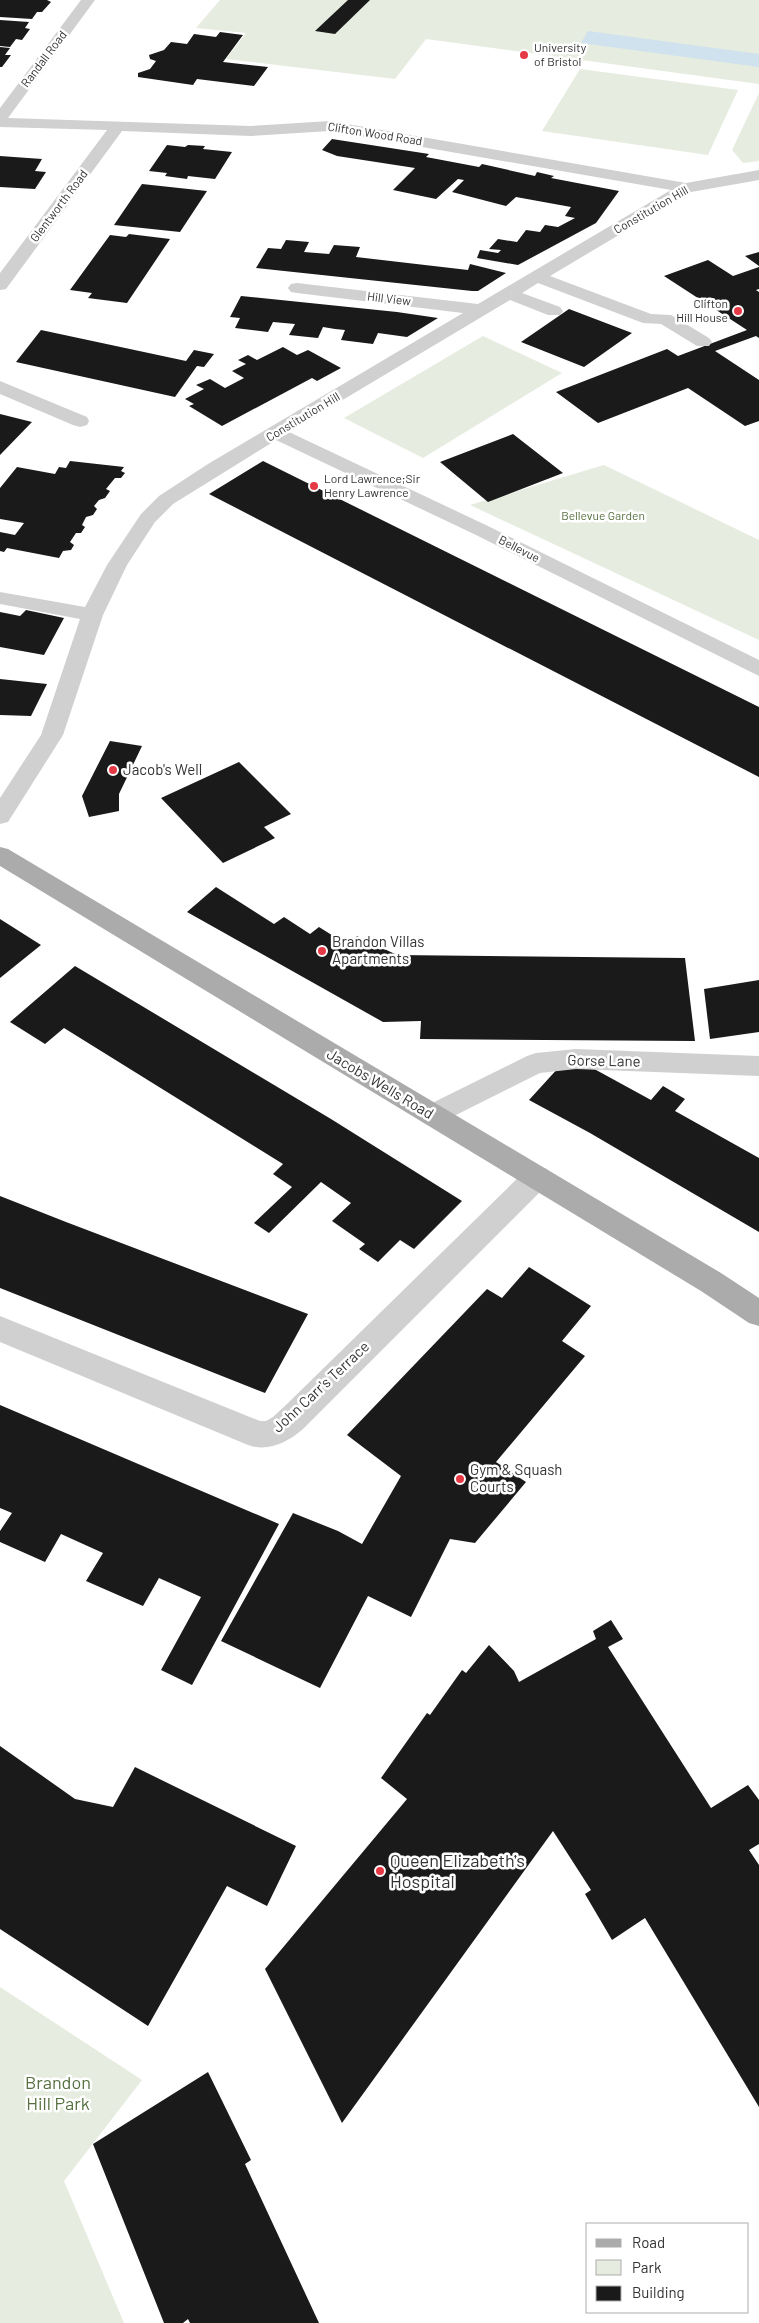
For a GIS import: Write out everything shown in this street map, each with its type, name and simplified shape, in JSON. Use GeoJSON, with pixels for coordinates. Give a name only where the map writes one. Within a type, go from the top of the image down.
{"type":"FeatureCollection","features":[{"type":"Feature","properties":{"kind":"main road","name":"Jacobs Wells Road"},"geometry":{"type":"LineString","coordinates":[[0,855],[711,1282],[759,1314]]}},
{"type":"Feature","properties":{"kind":"street","name":"Randall Road"},"geometry":{"type":"LineString","coordinates":[[0,120],[88,0]]}},
{"type":"Feature","properties":{"kind":"street","name":"Clifton Wood Road"},"geometry":{"type":"LineString","coordinates":[[0,120],[251,131],[330,126],[686,188]]}},
{"type":"Feature","properties":{"kind":"street","name":"Glentworth Road"},"geometry":{"type":"LineString","coordinates":[[0,285],[118,126]]}},
{"type":"Feature","properties":{"kind":"street","name":"Constitution Hill"},"geometry":{"type":"LineString","coordinates":[[0,816],[52,734],[92,614],[117,565],[148,518],[166,500],[192,482],[686,188],[759,175]]}},
{"type":"Feature","properties":{"kind":"street"},"geometry":{"type":"LineString","coordinates":[[537,277],[649,319],[665,319],[703,342]]}},
{"type":"Feature","properties":{"kind":"street","name":"Hill View"},"geometry":{"type":"LineString","coordinates":[[297,288],[481,310]]}},
{"type":"Feature","properties":{"kind":"street"},"geometry":{"type":"LineString","coordinates":[[509,294],[554,310]]}},
{"type":"Feature","properties":{"kind":"street"},"geometry":{"type":"LineString","coordinates":[[0,386],[80,421]]}},
{"type":"Feature","properties":{"kind":"street","name":"Bellevue"},"geometry":{"type":"LineString","coordinates":[[277,433],[483,531],[759,669]]}},
{"type":"Feature","properties":{"kind":"street"},"geometry":{"type":"LineString","coordinates":[[0,598],[92,614]]}},
{"type":"Feature","properties":{"kind":"street","name":"Gorse Lane"},"geometry":{"type":"LineString","coordinates":[[432,1115],[536,1063],[576,1058],[759,1066]]}},
{"type":"Feature","properties":{"kind":"street","name":"John Carr's Terrace"},"geometry":{"type":"LineString","coordinates":[[0,1330],[259,1435],[270,1434],[282,1428],[536,1177]]}},
{"type":"Feature","properties":{"kind":"green space"},"geometry":{"type":"Polygon","coordinates":[[[220,0],[759,0],[759,84],[426,39],[395,79],[226,59],[246,33],[196,28],[220,0]]]}},
{"type":"Feature","properties":{"kind":"green space"},"geometry":{"type":"Polygon","coordinates":[[[580,69],[738,90],[708,155],[542,131],[580,69]]]}},
{"type":"Feature","properties":{"kind":"green space"},"geometry":{"type":"Polygon","coordinates":[[[759,93],[759,161],[743,163],[732,150],[759,93]]]}},
{"type":"Feature","properties":{"kind":"green space"},"geometry":{"type":"Polygon","coordinates":[[[483,336],[562,373],[423,458],[344,418],[483,336]]]}},
{"type":"Feature","properties":{"kind":"green space","name":"Bellevue Garden"},"geometry":{"type":"Polygon","coordinates":[[[604,465],[759,540],[759,640],[470,505],[604,465]]]}},
{"type":"Feature","properties":{"kind":"green space","name":"Brandon Hill Park"},"geometry":{"type":"Polygon","coordinates":[[[0,1987],[142,2080],[64,2181],[124,2323],[0,2323],[0,1987]]]}},
{"type":"Feature","properties":{"kind":"water"},"geometry":{"type":"Polygon","coordinates":[[[588,31],[759,54],[759,67],[581,43],[588,31]]]}},
{"type":"Feature","properties":{"kind":"building"},"geometry":{"type":"Polygon","coordinates":[[[0,0],[47,0],[51,2],[42,12],[37,12],[32,19],[0,17],[0,0]]]}},
{"type":"Feature","properties":{"kind":"building"},"geometry":{"type":"Polygon","coordinates":[[[348,0],[370,0],[335,34],[315,31],[348,0]]]}},
{"type":"Feature","properties":{"kind":"building"},"geometry":{"type":"Polygon","coordinates":[[[0,20],[29,22],[25,28],[30,29],[22,40],[16,39],[10,47],[0,46],[0,20]]]}},
{"type":"Feature","properties":{"kind":"building"},"geometry":{"type":"Polygon","coordinates":[[[220,32],[243,35],[223,62],[268,67],[254,86],[197,79],[193,85],[138,77],[138,73],[150,69],[156,61],[150,59],[149,55],[164,50],[171,42],[187,44],[194,34],[216,37],[220,32]]]}},
{"type":"Feature","properties":{"kind":"building"},"geometry":{"type":"Polygon","coordinates":[[[0,47],[10,48],[5,55],[11,55],[2,67],[0,67],[0,47]]]}},
{"type":"Feature","properties":{"kind":"building"},"geometry":{"type":"Polygon","coordinates":[[[332,139],[429,154],[426,157],[479,167],[482,164],[535,176],[537,172],[554,176],[551,178],[619,191],[596,223],[518,265],[477,258],[480,250],[498,253],[501,250],[489,249],[498,239],[517,242],[526,230],[540,232],[545,225],[558,227],[575,218],[565,216],[571,207],[516,197],[506,206],[452,192],[464,180],[458,179],[436,199],[393,190],[415,168],[337,156],[322,150],[332,139]]]}},
{"type":"Feature","properties":{"kind":"building"},"geometry":{"type":"Polygon","coordinates":[[[167,145],[185,147],[188,145],[205,146],[203,149],[232,152],[215,179],[188,176],[187,179],[165,176],[167,173],[149,171],[167,145]]]}},
{"type":"Feature","properties":{"kind":"building"},"geometry":{"type":"Polygon","coordinates":[[[0,156],[42,159],[35,171],[46,172],[35,189],[0,187],[0,156]]]}},
{"type":"Feature","properties":{"kind":"building"},"geometry":{"type":"Polygon","coordinates":[[[142,184],[207,191],[180,232],[114,225],[142,184]]]}},
{"type":"Feature","properties":{"kind":"building"},"geometry":{"type":"Polygon","coordinates":[[[129,234],[170,239],[127,303],[88,298],[92,293],[70,290],[110,235],[126,237],[129,234]]]}},
{"type":"Feature","properties":{"kind":"building"},"geometry":{"type":"Polygon","coordinates":[[[286,240],[309,242],[304,252],[329,254],[334,245],[360,247],[356,257],[468,270],[470,264],[506,273],[478,291],[472,291],[256,268],[268,248],[281,249],[286,240]]]}},
{"type":"Feature","properties":{"kind":"building","name":"Clifton Hill House"},"geometry":{"type":"Polygon","coordinates":[[[759,252],[759,266],[745,256],[759,252]]]}},
{"type":"Feature","properties":{"kind":"building"},"geometry":{"type":"Polygon","coordinates":[[[708,260],[733,276],[759,267],[759,289],[756,290],[759,292],[759,338],[756,336],[715,351],[759,380],[759,421],[745,426],[688,388],[598,423],[556,392],[667,349],[678,356],[747,330],[664,276],[708,260]]]}},
{"type":"Feature","properties":{"kind":"building"},"geometry":{"type":"Polygon","coordinates":[[[241,296],[438,318],[407,337],[378,333],[373,344],[341,340],[345,330],[323,327],[318,338],[289,335],[295,324],[273,322],[268,332],[235,328],[240,318],[230,317],[241,296]]]}},
{"type":"Feature","properties":{"kind":"building"},"geometry":{"type":"Polygon","coordinates":[[[569,309],[632,333],[584,367],[521,342],[569,309]]]}},
{"type":"Feature","properties":{"kind":"building"},"geometry":{"type":"Polygon","coordinates":[[[41,330],[186,361],[194,350],[214,354],[204,367],[197,366],[175,397],[16,362],[41,330]]]}},
{"type":"Feature","properties":{"kind":"building"},"geometry":{"type":"Polygon","coordinates":[[[283,347],[297,355],[308,350],[341,368],[317,381],[312,378],[222,426],[189,406],[194,404],[185,399],[204,389],[196,385],[210,379],[225,388],[244,378],[232,371],[246,364],[238,360],[248,355],[257,360],[283,347]]]}},
{"type":"Feature","properties":{"kind":"building"},"geometry":{"type":"Polygon","coordinates":[[[0,414],[32,422],[0,455],[0,414]]]}},
{"type":"Feature","properties":{"kind":"building"},"geometry":{"type":"Polygon","coordinates":[[[513,434],[563,473],[488,502],[440,462],[513,434]]]}},
{"type":"Feature","properties":{"kind":"building"},"geometry":{"type":"Polygon","coordinates":[[[70,461],[124,467],[121,471],[125,473],[121,478],[115,478],[106,489],[110,491],[105,498],[99,500],[94,506],[97,509],[93,515],[86,517],[82,525],[85,527],[81,533],[76,533],[70,542],[74,545],[71,550],[63,551],[59,558],[7,548],[4,552],[0,551],[0,532],[15,535],[24,523],[0,519],[0,488],[17,467],[55,474],[59,467],[66,468],[70,461]]]}},
{"type":"Feature","properties":{"kind":"building"},"geometry":{"type":"Polygon","coordinates":[[[263,461],[759,707],[759,777],[209,494],[263,461]]]}},
{"type":"Feature","properties":{"kind":"building"},"geometry":{"type":"Polygon","coordinates":[[[26,610],[64,618],[44,655],[0,647],[0,612],[20,616],[26,610]]]}},
{"type":"Feature","properties":{"kind":"building"},"geometry":{"type":"Polygon","coordinates":[[[0,679],[47,684],[31,716],[0,715],[0,679]]]}},
{"type":"Feature","properties":{"kind":"building","name":"Jacob's Well"},"geometry":{"type":"Polygon","coordinates":[[[110,741],[142,746],[119,794],[119,811],[89,817],[82,796],[110,741]]]}},
{"type":"Feature","properties":{"kind":"building"},"geometry":{"type":"Polygon","coordinates":[[[239,762],[291,814],[264,827],[275,838],[223,863],[161,798],[239,762]]]}},
{"type":"Feature","properties":{"kind":"building"},"geometry":{"type":"Polygon","coordinates":[[[216,887],[274,924],[284,917],[310,934],[319,927],[346,944],[357,936],[397,955],[685,958],[695,1041],[420,1039],[421,1021],[383,1022],[187,912],[216,887]]]}},
{"type":"Feature","properties":{"kind":"building"},"geometry":{"type":"Polygon","coordinates":[[[0,919],[41,945],[0,978],[0,919]]]}},
{"type":"Feature","properties":{"kind":"building"},"geometry":{"type":"Polygon","coordinates":[[[75,966],[331,1119],[462,1201],[414,1249],[400,1240],[378,1262],[359,1249],[365,1244],[332,1221],[351,1203],[321,1182],[269,1233],[254,1223],[292,1187],[273,1174],[283,1164],[64,1028],[45,1044],[10,1022],[75,966]]]}},
{"type":"Feature","properties":{"kind":"building"},"geometry":{"type":"Polygon","coordinates":[[[759,980],[759,1032],[710,1039],[704,989],[759,980]]]}},
{"type":"Feature","properties":{"kind":"building"},"geometry":{"type":"Polygon","coordinates":[[[587,1065],[651,1100],[663,1086],[685,1099],[675,1111],[759,1158],[759,1232],[590,1133],[529,1100],[560,1066],[587,1065]]]}},
{"type":"Feature","properties":{"kind":"building"},"geometry":{"type":"Polygon","coordinates":[[[0,1196],[308,1314],[265,1393],[0,1288],[0,1196]]]}},
{"type":"Feature","properties":{"kind":"building","name":"Gym & Squash Courts"},"geometry":{"type":"Polygon","coordinates":[[[529,1267],[591,1306],[562,1341],[585,1356],[496,1462],[526,1482],[475,1543],[450,1539],[411,1617],[368,1596],[320,1688],[221,1641],[293,1513],[338,1531],[362,1544],[401,1476],[347,1435],[487,1289],[502,1298],[529,1267]]]}},
{"type":"Feature","properties":{"kind":"building"},"geometry":{"type":"Polygon","coordinates":[[[0,1405],[279,1524],[192,1685],[161,1670],[201,1597],[159,1578],[143,1606],[86,1581],[103,1553],[61,1534],[45,1562],[0,1542],[0,1531],[12,1513],[0,1508],[0,1405]]]}},
{"type":"Feature","properties":{"kind":"building"},"geometry":{"type":"Polygon","coordinates":[[[611,1620],[623,1639],[608,1647],[711,1808],[748,1785],[759,1800],[759,1844],[749,1850],[759,1865],[759,2107],[645,1918],[612,1940],[585,1894],[591,1890],[553,1831],[342,2123],[265,1969],[407,1799],[381,1778],[427,1713],[430,1715],[462,1670],[466,1673],[489,1645],[514,1671],[519,1682],[596,1639],[593,1631],[611,1620]]]}},
{"type":"Feature","properties":{"kind":"building"},"geometry":{"type":"Polygon","coordinates":[[[0,1746],[75,1799],[113,1807],[135,1767],[296,1846],[267,1906],[227,1886],[148,2026],[0,1929],[0,1746]]]}},
{"type":"Feature","properties":{"kind":"building"},"geometry":{"type":"Polygon","coordinates":[[[208,2072],[251,2160],[245,2164],[319,2323],[190,2323],[188,2319],[183,2323],[164,2323],[93,2144],[208,2072]]]}},
{"type":"Feature","properties":{"kind":"place","name":"University of Bristol"},"geometry":{"type":"Point","coordinates":[524,55]}},
{"type":"Feature","properties":{"kind":"place","name":"Clifton Hill House"},"geometry":{"type":"Point","coordinates":[738,311]}},
{"type":"Feature","properties":{"kind":"place","name":"Lord Lawrence;Sir Henry Lawrence"},"geometry":{"type":"Point","coordinates":[314,486]}},
{"type":"Feature","properties":{"kind":"place","name":"Jacob's Well"},"geometry":{"type":"Point","coordinates":[113,770]}},
{"type":"Feature","properties":{"kind":"place","name":"Brandon Villas Apartments"},"geometry":{"type":"Point","coordinates":[322,951]}},
{"type":"Feature","properties":{"kind":"place","name":"Gym & Squash Courts"},"geometry":{"type":"Point","coordinates":[460,1479]}},
{"type":"Feature","properties":{"kind":"place","name":"Queen Elizabeth's Hospital"},"geometry":{"type":"Point","coordinates":[380,1871]}}]}
